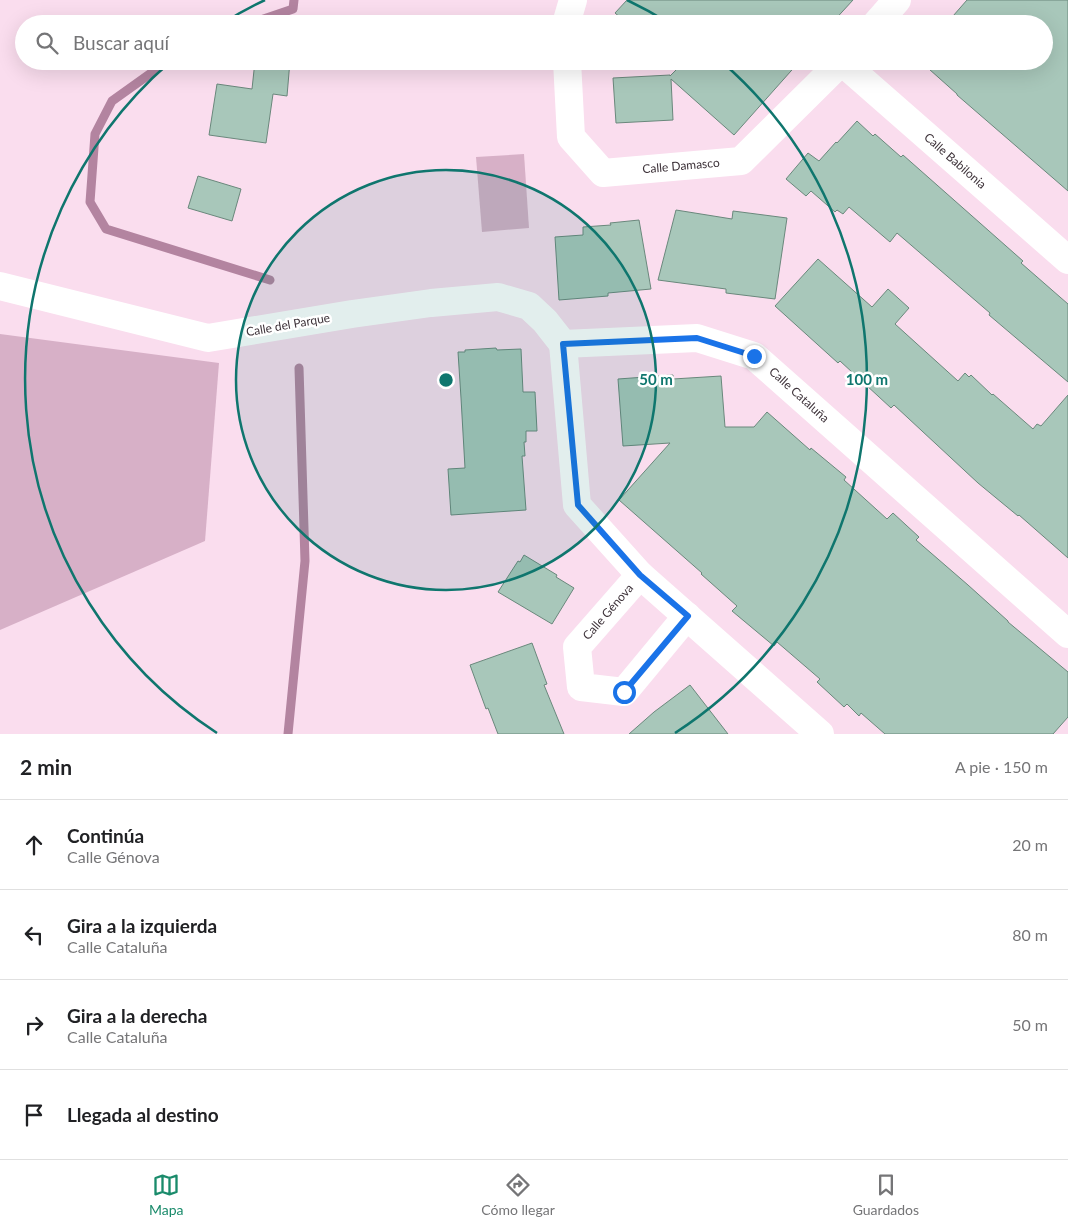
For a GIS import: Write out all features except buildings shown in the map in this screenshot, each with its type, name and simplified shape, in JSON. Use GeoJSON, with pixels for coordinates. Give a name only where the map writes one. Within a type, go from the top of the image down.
{"type":"FeatureCollection","features":[{"type":"Feature","properties":{"kind":"street"},"geometry":{"type":"LineString","coordinates":[[569,15],[573,0]]}},
{"type":"Feature","properties":{"kind":"street"},"geometry":{"type":"LineString","coordinates":[[884,15],[897,0]]}},
{"type":"Feature","properties":{"kind":"street","name":"Calle Damasco"},"geometry":{"type":"LineString","coordinates":[[567,70],[571,137],[603,172],[741,161],[834,70]]}},
{"type":"Feature","properties":{"kind":"street","name":"Calle Babilonia"},"geometry":{"type":"LineString","coordinates":[[851,70],[1068,260]]}},
{"type":"Feature","properties":{"kind":"street","name":"Calle del Parque"},"geometry":{"type":"LineString","coordinates":[[0,286],[208,338],[352,314],[431,303],[498,297],[529,306],[545,321],[563,344]]}},
{"type":"Feature","properties":{"kind":"street","name":"Calle Cataluña"},"geometry":{"type":"LineString","coordinates":[[563,344],[697,338],[754,356],[1068,634]]}},
{"type":"Feature","properties":{"kind":"street"},"geometry":{"type":"LineString","coordinates":[[563,344],[578,505],[640,575],[820,734]]}},
{"type":"Feature","properties":{"kind":"street","name":"Calle Génova"},"geometry":{"type":"LineString","coordinates":[[640,575],[577,647],[581,687],[624,692],[688,616]]}},
{"type":"Feature","properties":{"kind":"shaded area"},"geometry":{"type":"Polygon","coordinates":[[[524,154],[529,228],[482,232],[476,157],[524,154]]]}},
{"type":"Feature","properties":{"kind":"shaded area"},"geometry":{"type":"Polygon","coordinates":[[[0,334],[219,363],[205,541],[0,630],[0,334]]]}},
{"type":"Feature","properties":{"kind":"waterway"},"geometry":{"type":"LineString","coordinates":[[275,15],[293,9],[294,0]]}},
{"type":"Feature","properties":{"kind":"waterway"},"geometry":{"type":"LineString","coordinates":[[155,70],[112,101],[95,134],[90,202],[106,229],[270,280]]}},
{"type":"Feature","properties":{"kind":"waterway"},"geometry":{"type":"LineString","coordinates":[[288,734],[305,561],[299,368]]}},
{"type":"Feature","properties":{"kind":"route"},"geometry":{"type":"LineString","coordinates":[[624,692],[688,616],[640,575],[578,505],[563,344],[697,338],[754,356]]}}]}
